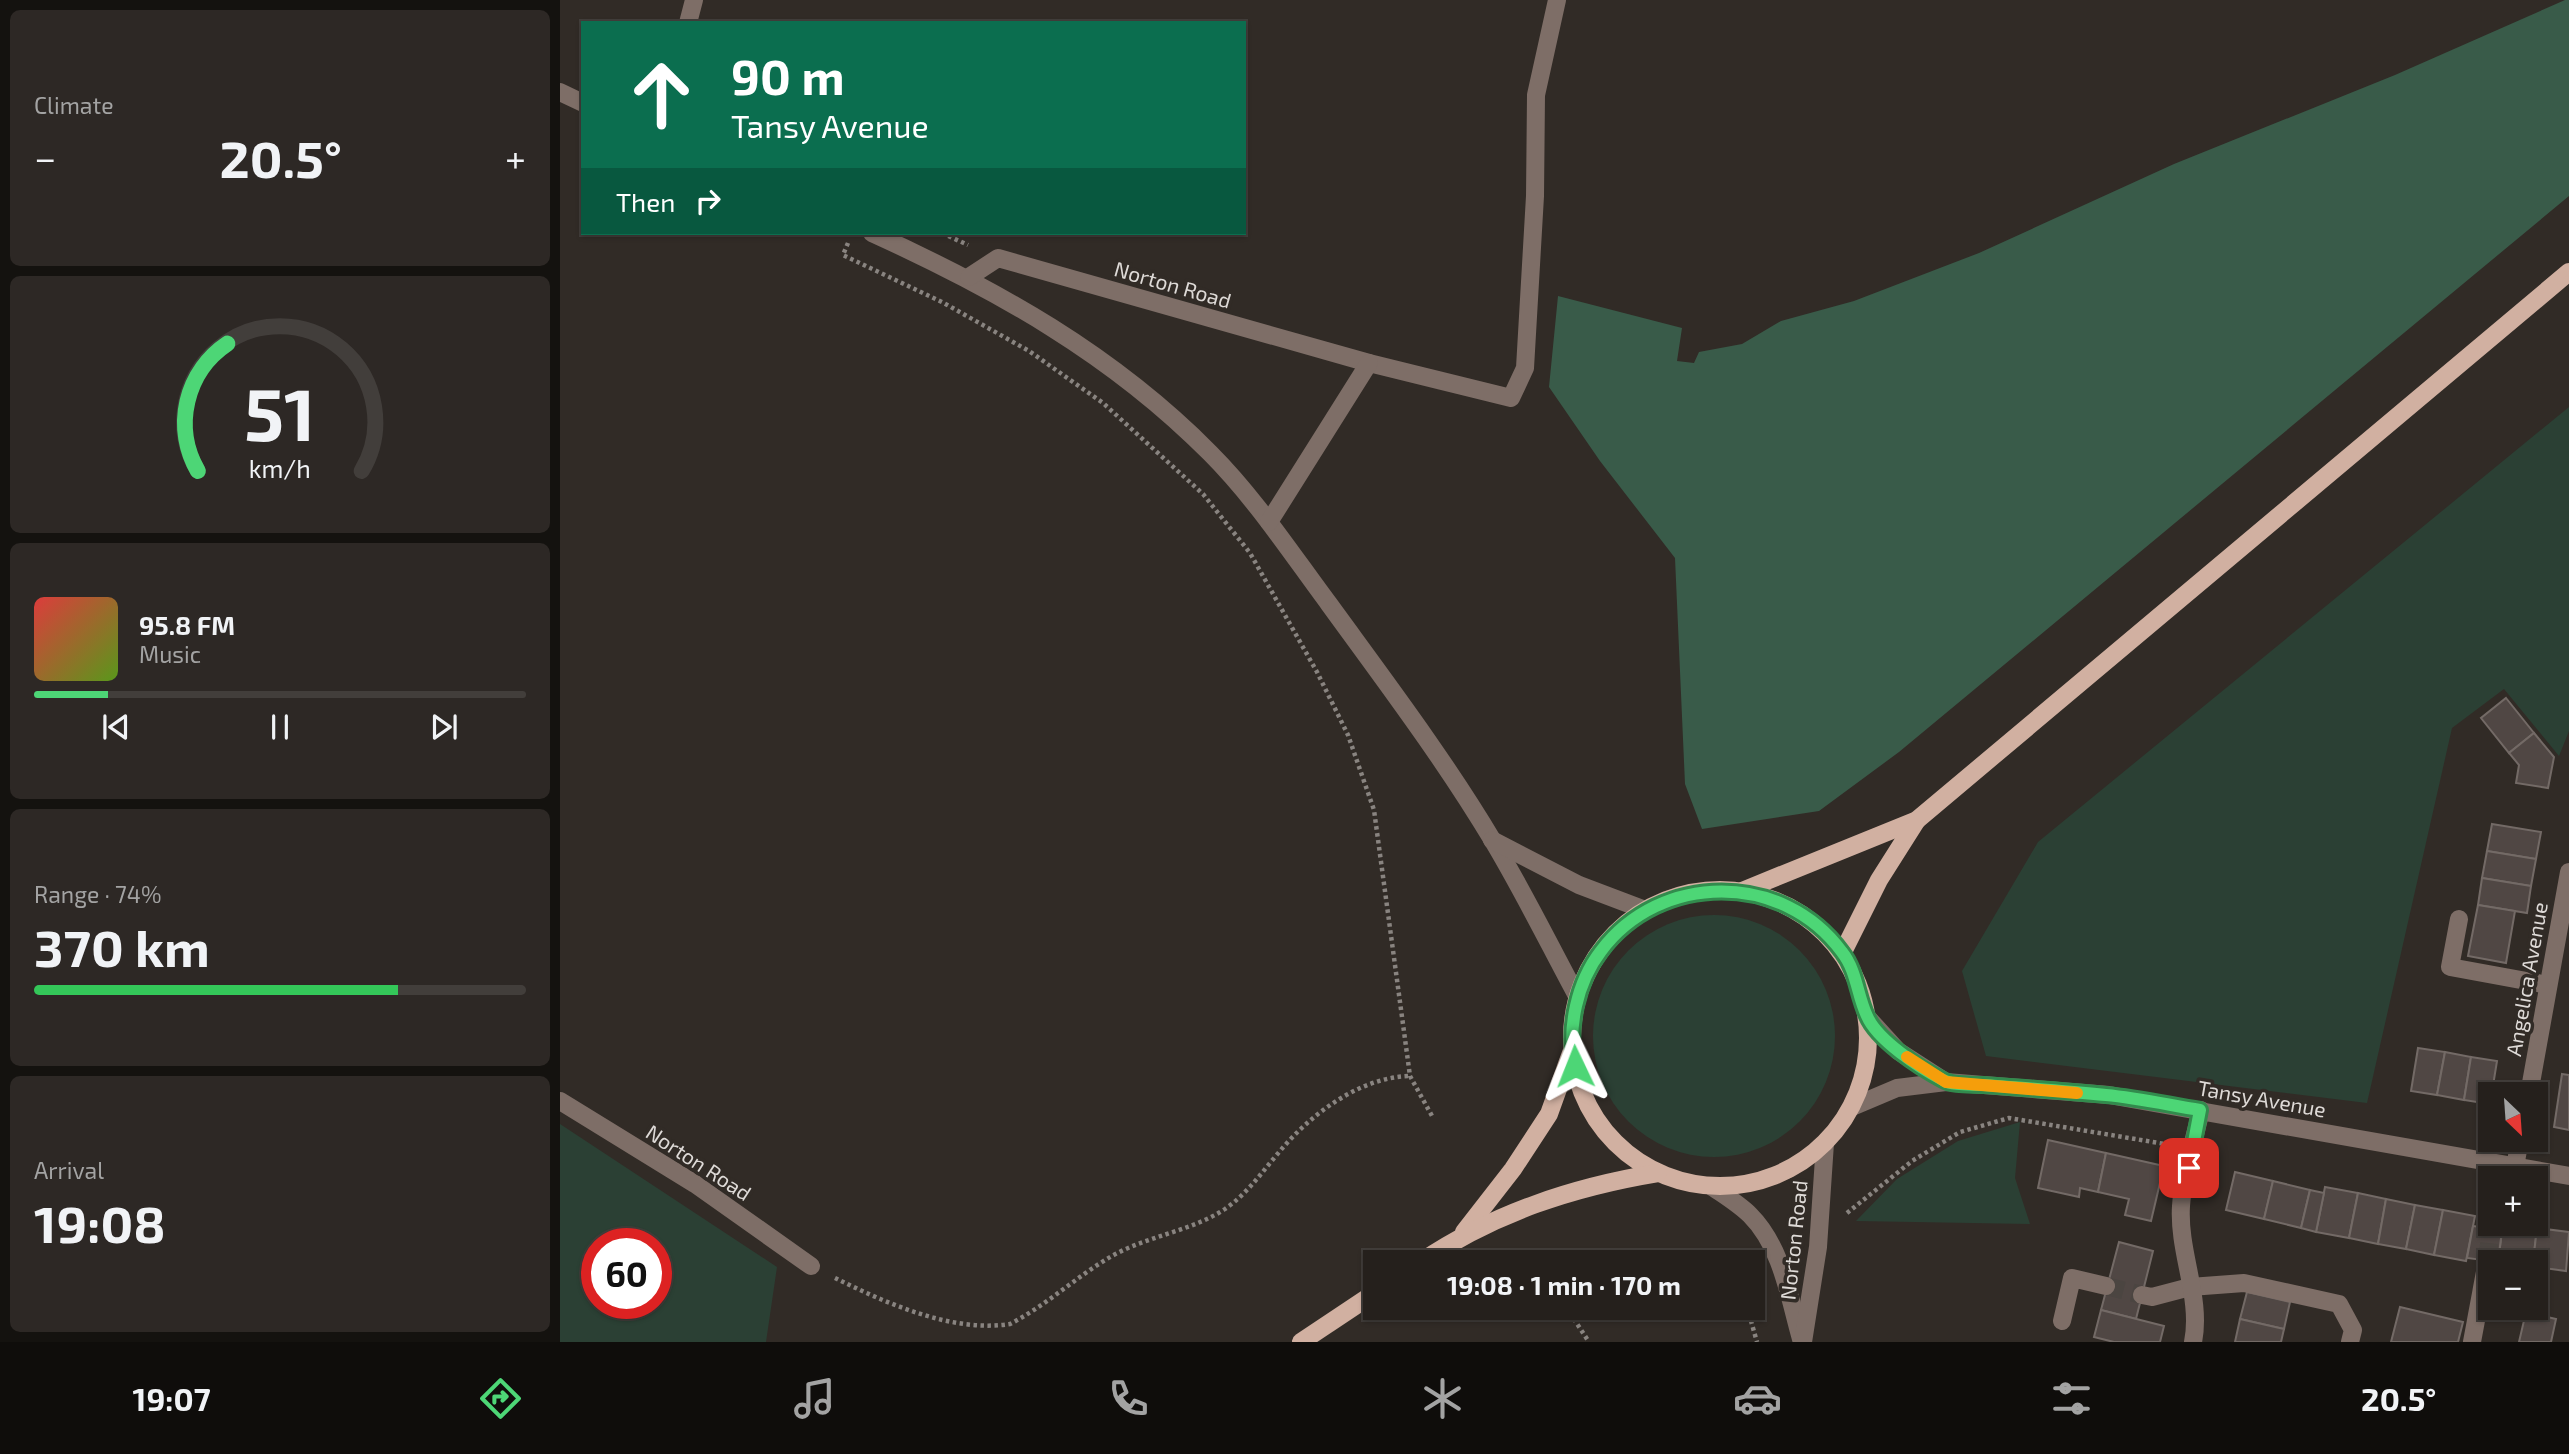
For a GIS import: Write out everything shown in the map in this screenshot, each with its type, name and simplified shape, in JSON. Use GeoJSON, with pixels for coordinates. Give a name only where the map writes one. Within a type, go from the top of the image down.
{"type":"FeatureCollection","features":[{"type":"Feature","properties":{"kind":"main road"},"geometry":{"type":"LineString","coordinates":[[1843,952],[1879,880],[1917,820],[2569,272]]}},
{"type":"Feature","properties":{"kind":"main road"},"geometry":{"type":"LineString","coordinates":[[1742,891],[1917,820]]}},
{"type":"Feature","properties":{"kind":"main road"},"geometry":{"type":"LineString","coordinates":[[1462,1234],[1513,1169],[1549,1114],[1572,1051],[1577,996],[1592,962],[1615,932],[1645,910],[1692,892],[1742,891],[1779,901],[1812,920],[1843,952],[1856,978],[1867,1017],[1869,1045],[1864,1077],[1852,1107],[1825,1143],[1791,1168],[1766,1178],[1752,1183],[1711,1186],[1684,1182],[1658,1173],[1631,1157],[1608,1136],[1590,1111],[1578,1082],[1572,1051]]}},
{"type":"Feature","properties":{"kind":"main road"},"geometry":{"type":"LineString","coordinates":[[1439,1250],[1462,1234],[1548,1198],[1598,1183],[1658,1173]]}},
{"type":"Feature","properties":{"kind":"main road"},"geometry":{"type":"LineString","coordinates":[[1301,1342],[1363,1301]]}},
{"type":"Feature","properties":{"kind":"street"},"geometry":{"type":"LineString","coordinates":[[689,21],[694,0]]}},
{"type":"Feature","properties":{"kind":"street","name":"Norton Road"},"geometry":{"type":"LineString","coordinates":[[969,278],[998,258],[1369,363],[1511,398],[1525,368],[1535,196],[1536,95],[1557,0]]}},
{"type":"Feature","properties":{"kind":"street"},"geometry":{"type":"LineString","coordinates":[[560,92],[581,102]]}},
{"type":"Feature","properties":{"kind":"street"},"geometry":{"type":"LineString","coordinates":[[876,235],[969,278],[1086,348],[1142,392],[1211,453],[1269,522],[1385,681],[1492,840],[1577,996]]}},
{"type":"Feature","properties":{"kind":"street"},"geometry":{"type":"LineString","coordinates":[[1269,522],[1369,363]]}},
{"type":"Feature","properties":{"kind":"street"},"geometry":{"type":"LineString","coordinates":[[1492,840],[1579,884],[1645,910]]}},
{"type":"Feature","properties":{"kind":"street","name":"Angelica Avenue"},"geometry":{"type":"LineString","coordinates":[[2531,1082],[2569,872]]}},
{"type":"Feature","properties":{"kind":"street"},"geometry":{"type":"LineString","coordinates":[[2459,919],[2450,967],[2549,985]]}},
{"type":"Feature","properties":{"kind":"street","name":"Tansy Avenue"},"geometry":{"type":"LineString","coordinates":[[1867,1017],[1898,1051],[1946,1082]]}},
{"type":"Feature","properties":{"kind":"street","name":"Tansy Avenue"},"geometry":{"type":"LineString","coordinates":[[1852,1107],[1897,1088],[1946,1082],[2109,1095],[2200,1110],[2486,1166]]}},
{"type":"Feature","properties":{"kind":"street","name":"Norton Road"},"geometry":{"type":"LineString","coordinates":[[560,1101],[695,1184],[811,1266]]}},
{"type":"Feature","properties":{"kind":"street"},"geometry":{"type":"LineString","coordinates":[[2193,1342],[2196,1324],[2189,1287],[2181,1206],[2200,1110]]}},
{"type":"Feature","properties":{"kind":"street","name":"Norton Road"},"geometry":{"type":"LineString","coordinates":[[1802,1342],[1818,1247],[1825,1143]]}},
{"type":"Feature","properties":{"kind":"street","name":"Tansy Avenue"},"geometry":{"type":"LineString","coordinates":[[2548,1174],[2569,1176]]}},
{"type":"Feature","properties":{"kind":"street","name":"Norton Road"},"geometry":{"type":"LineString","coordinates":[[1711,1186],[1749,1214],[1763,1231],[1777,1256],[1802,1342]]}},
{"type":"Feature","properties":{"kind":"street"},"geometry":{"type":"LineString","coordinates":[[2062,1321],[2072,1278],[2106,1286]]}},
{"type":"Feature","properties":{"kind":"street"},"geometry":{"type":"LineString","coordinates":[[2142,1295],[2152,1297],[2189,1287],[2244,1283],[2339,1304],[2353,1330],[2350,1342]]}},
{"type":"Feature","properties":{"kind":"street"},"geometry":{"type":"LineString","coordinates":[[2472,1342],[2478,1310]]}},
{"type":"Feature","properties":{"kind":"path"},"geometry":{"type":"LineString","coordinates":[[843,256],[942,302],[1029,351],[1103,402],[1203,494],[1251,553],[1317,672],[1348,735],[1374,810],[1410,1076],[1432,1116]]}},
{"type":"Feature","properties":{"kind":"path"},"geometry":{"type":"LineString","coordinates":[[811,1266],[858,1289],[916,1312],[991,1327],[1010,1324],[1112,1256],[1223,1211],[1248,1189],[1308,1122],[1340,1100],[1363,1086],[1390,1077],[1410,1076]]}},
{"type":"Feature","properties":{"kind":"path"},"geometry":{"type":"LineString","coordinates":[[1847,1213],[1912,1161],[1960,1132],[2009,1118],[2193,1149]]}},
{"type":"Feature","properties":{"kind":"path"},"geometry":{"type":"LineString","coordinates":[[1575,1320],[1589,1342]]}},
{"type":"Feature","properties":{"kind":"path"},"geometry":{"type":"LineString","coordinates":[[1751,1320],[1758,1342]]}},
{"type":"Feature","properties":{"kind":"green space"},"geometry":{"type":"Polygon","coordinates":[[[2569,0],[2569,196],[1899,752],[1819,811],[1702,829],[1685,784],[1675,558],[1600,461],[1549,387],[1558,296],[1682,328],[1677,361],[1694,363],[1699,352],[1742,344],[1781,321],[1854,301],[1979,253],[2174,164],[2395,75],[2569,0]]]}},
{"type":"Feature","properties":{"kind":"green space"},"geometry":{"type":"Polygon","coordinates":[[[2569,407],[2569,731],[2559,756],[2504,689],[2452,728],[2367,1103],[1986,1056],[1962,971],[2038,842],[2569,407]]]}},
{"type":"Feature","properties":{"kind":"green space"},"geometry":{"type":"Polygon","coordinates":[[[1714,915],[1738,918],[1771,930],[1791,943],[1807,959],[1820,979],[1829,1001],[1835,1036],[1832,1060],[1820,1093],[1807,1113],[1791,1129],[1771,1142],[1749,1151],[1714,1157],[1690,1154],[1657,1142],[1637,1129],[1621,1113],[1608,1093],[1599,1071],[1593,1036],[1596,1012],[1608,979],[1621,959],[1637,943],[1657,930],[1679,921],[1714,915]]]}},
{"type":"Feature","properties":{"kind":"green space"},"geometry":{"type":"Polygon","coordinates":[[[2020,1122],[2015,1178],[2030,1224],[1856,1221],[1897,1179],[1958,1141],[2020,1122]]]}},
{"type":"Feature","properties":{"kind":"green space"},"geometry":{"type":"Polygon","coordinates":[[[560,1124],[777,1267],[766,1342],[560,1342],[560,1124]]]}},
{"type":"Feature","properties":{"kind":"building"},"geometry":{"type":"Polygon","coordinates":[[[2506,698],[2534,733],[2509,753],[2481,718],[2506,698]]]}},
{"type":"Feature","properties":{"kind":"building"},"geometry":{"type":"Polygon","coordinates":[[[2534,733],[2554,757],[2548,788],[2516,783],[2519,765],[2509,753],[2534,733]]]}},
{"type":"Feature","properties":{"kind":"building"},"geometry":{"type":"Polygon","coordinates":[[[2492,824],[2541,832],[2536,859],[2487,851],[2492,824]]]}},
{"type":"Feature","properties":{"kind":"building"},"geometry":{"type":"Polygon","coordinates":[[[2487,851],[2536,859],[2531,886],[2482,878],[2487,851]]]}},
{"type":"Feature","properties":{"kind":"building"},"geometry":{"type":"Polygon","coordinates":[[[2482,878],[2531,886],[2527,913],[2478,905],[2482,878]]]}},
{"type":"Feature","properties":{"kind":"building"},"geometry":{"type":"Polygon","coordinates":[[[2478,905],[2515,911],[2506,963],[2468,956],[2478,905]]]}},
{"type":"Feature","properties":{"kind":"building"},"geometry":{"type":"Polygon","coordinates":[[[2418,1048],[2445,1052],[2437,1095],[2411,1091],[2418,1048]]]}},
{"type":"Feature","properties":{"kind":"building"},"geometry":{"type":"Polygon","coordinates":[[[2445,1052],[2471,1057],[2464,1100],[2437,1095],[2445,1052]]]}},
{"type":"Feature","properties":{"kind":"building"},"geometry":{"type":"Polygon","coordinates":[[[2471,1057],[2497,1061],[2494,1082],[2478,1082],[2478,1102],[2464,1100],[2471,1057]]]}},
{"type":"Feature","properties":{"kind":"building"},"geometry":{"type":"Polygon","coordinates":[[[2562,1074],[2569,1075],[2569,1130],[2554,1127],[2562,1074]]]}},
{"type":"Feature","properties":{"kind":"building"},"geometry":{"type":"Polygon","coordinates":[[[2048,1140],[2106,1153],[2098,1192],[2080,1188],[2079,1197],[2038,1188],[2048,1140]]]}},
{"type":"Feature","properties":{"kind":"building"},"geometry":{"type":"Polygon","coordinates":[[[2106,1153],[2164,1166],[2151,1221],[2125,1215],[2129,1199],[2098,1192],[2106,1153]]]}},
{"type":"Feature","properties":{"kind":"building"},"geometry":{"type":"Polygon","coordinates":[[[2235,1172],[2273,1181],[2264,1219],[2226,1210],[2235,1172]]]}},
{"type":"Feature","properties":{"kind":"building"},"geometry":{"type":"Polygon","coordinates":[[[2273,1181],[2310,1190],[2301,1228],[2264,1219],[2273,1181]]]}},
{"type":"Feature","properties":{"kind":"building"},"geometry":{"type":"Polygon","coordinates":[[[2325,1187],[2358,1193],[2349,1238],[2316,1232],[2325,1187]]]}},
{"type":"Feature","properties":{"kind":"building"},"geometry":{"type":"Polygon","coordinates":[[[2310,1190],[2324,1193],[2316,1232],[2301,1228],[2310,1190]]]}},
{"type":"Feature","properties":{"kind":"building"},"geometry":{"type":"Polygon","coordinates":[[[2358,1193],[2386,1199],[2378,1244],[2349,1238],[2358,1193]]]}},
{"type":"Feature","properties":{"kind":"building"},"geometry":{"type":"Polygon","coordinates":[[[2386,1199],[2415,1205],[2406,1249],[2378,1244],[2386,1199]]]}},
{"type":"Feature","properties":{"kind":"building"},"geometry":{"type":"Polygon","coordinates":[[[2415,1205],[2443,1210],[2434,1255],[2406,1249],[2415,1205]]]}},
{"type":"Feature","properties":{"kind":"building"},"geometry":{"type":"Polygon","coordinates":[[[2443,1210],[2475,1216],[2466,1261],[2434,1255],[2443,1210]]]}},
{"type":"Feature","properties":{"kind":"building"},"geometry":{"type":"Polygon","coordinates":[[[2473,1226],[2478,1227],[2478,1236],[2501,1236],[2500,1250],[2478,1250],[2478,1259],[2467,1258],[2473,1226]]]}},
{"type":"Feature","properties":{"kind":"building"},"geometry":{"type":"Polygon","coordinates":[[[2548,1229],[2569,1232],[2566,1271],[2548,1269],[2548,1250],[2534,1250],[2536,1236],[2548,1236],[2548,1229]]]}},
{"type":"Feature","properties":{"kind":"building"},"geometry":{"type":"Polygon","coordinates":[[[2501,1236],[2536,1236],[2534,1250],[2500,1250],[2501,1236]]]}},
{"type":"Feature","properties":{"kind":"building"},"geometry":{"type":"Polygon","coordinates":[[[2119,1242],[2153,1251],[2136,1319],[2101,1310],[2119,1242]]]}},
{"type":"Feature","properties":{"kind":"building"},"geometry":{"type":"Polygon","coordinates":[[[2247,1292],[2290,1302],[2284,1329],[2240,1319],[2247,1292]]]}},
{"type":"Feature","properties":{"kind":"building"},"geometry":{"type":"Polygon","coordinates":[[[2400,1307],[2463,1322],[2458,1342],[2391,1342],[2400,1307]]]}},
{"type":"Feature","properties":{"kind":"building"},"geometry":{"type":"Polygon","coordinates":[[[2101,1310],[2164,1326],[2160,1342],[2114,1342],[2094,1337],[2101,1310]]]}},
{"type":"Feature","properties":{"kind":"building"},"geometry":{"type":"Polygon","coordinates":[[[2548,1317],[2556,1319],[2551,1342],[2519,1342],[2524,1320],[2548,1320],[2548,1317]]]}},
{"type":"Feature","properties":{"kind":"building"},"geometry":{"type":"Polygon","coordinates":[[[2240,1319],[2284,1329],[2281,1342],[2235,1342],[2240,1319]]]}},
{"type":"Feature","properties":{"kind":"tunnel"},"geometry":{"type":"LineString","coordinates":[[2488,1250],[2490,1236]]}},
{"type":"Feature","properties":{"kind":"tunnel"},"geometry":{"type":"LineString","coordinates":[[2106,1286],[2142,1295]]}},
{"type":"Feature","properties":{"kind":"slow traffic"},"geometry":{"type":"LineString","coordinates":[[1907,1057],[1946,1082],[2077,1093]]}},
{"type":"Feature","properties":{"kind":"route"},"geometry":{"type":"LineString","coordinates":[[1575,1066],[1572,1051],[1577,996],[1592,962],[1615,932],[1645,910],[1692,892],[1742,891],[1779,901],[1812,920],[1843,952],[1856,978],[1867,1017],[1898,1051],[1946,1082],[2109,1095],[2200,1110],[2189,1168]]}}]}
